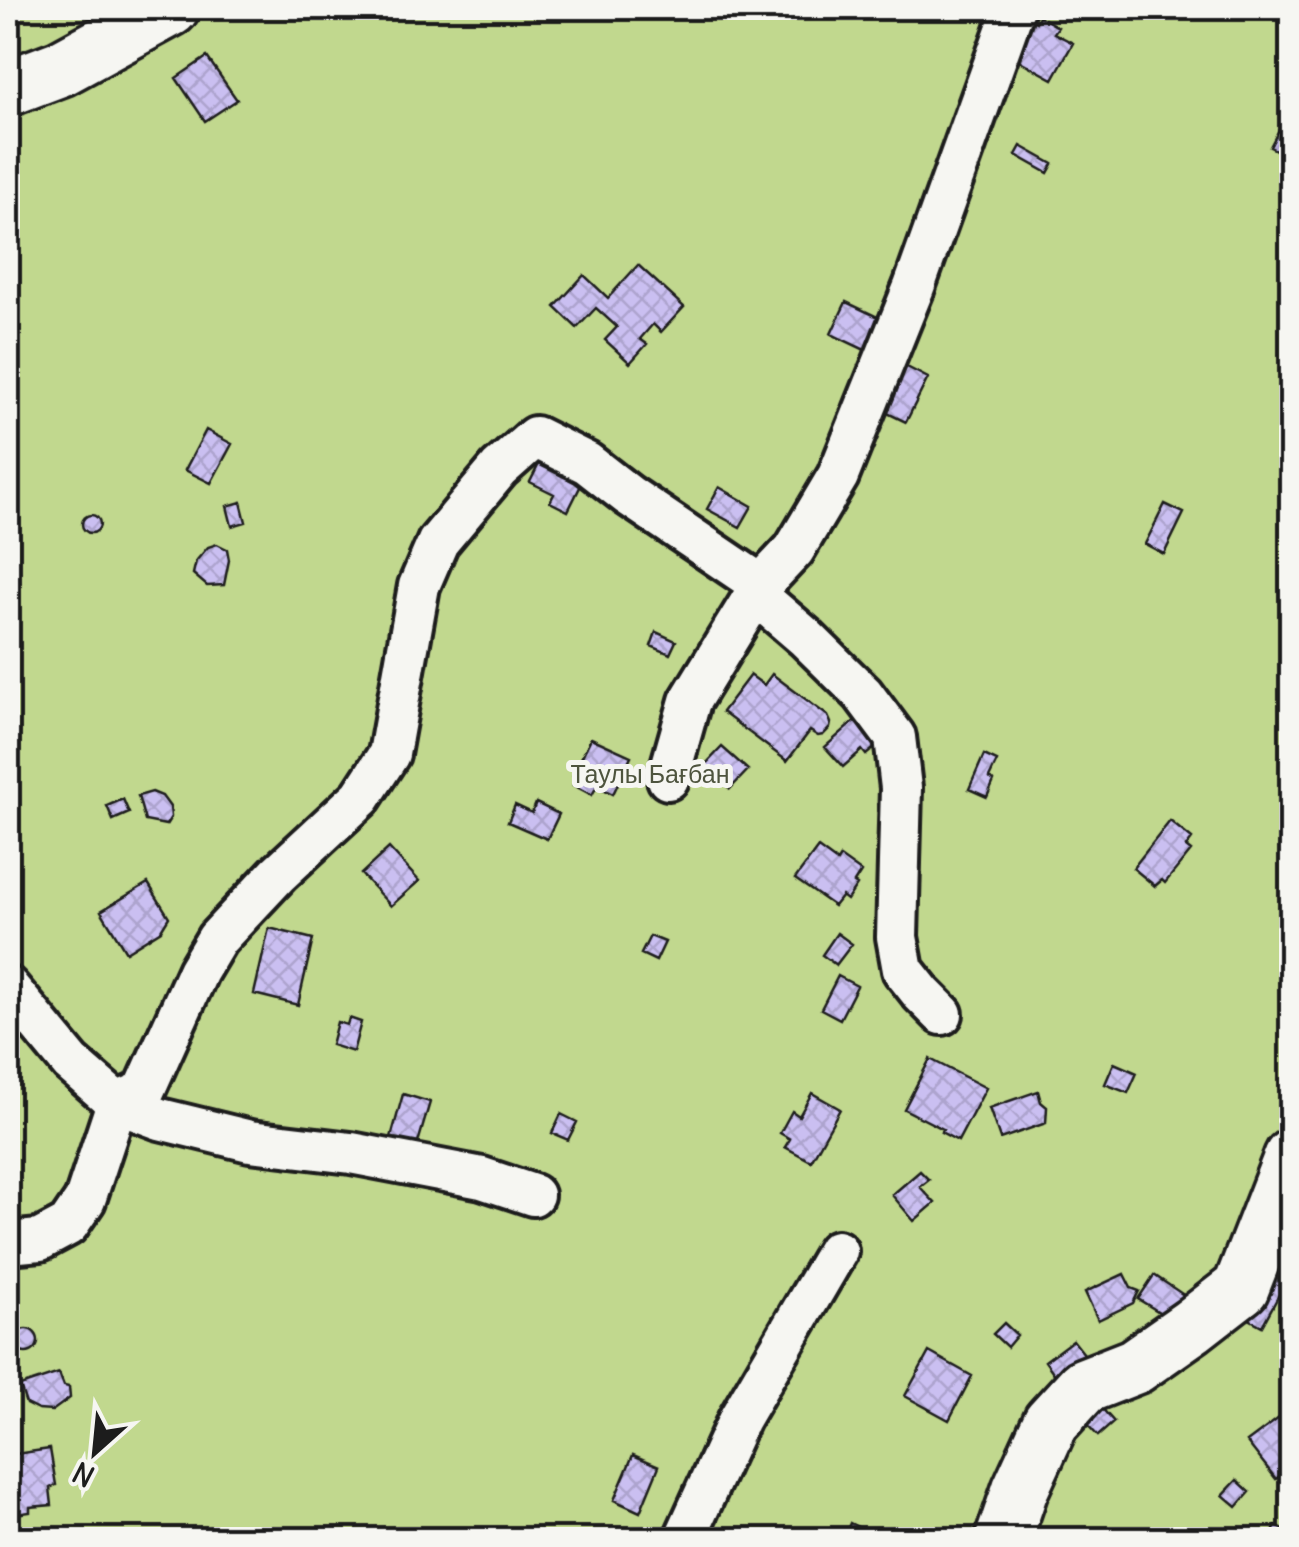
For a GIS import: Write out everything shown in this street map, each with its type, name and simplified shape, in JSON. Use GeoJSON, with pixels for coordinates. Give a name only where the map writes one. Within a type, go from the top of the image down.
{"type":"FeatureCollection","features":[{"type":"Feature","properties":{"kind":"street"},"geometry":{"type":"LineString","coordinates":[[8,88],[61,68],[171,8]]}},
{"type":"Feature","properties":{"kind":"street"},"geometry":{"type":"LineString","coordinates":[[668,779],[690,700],[758,589],[794,550],[838,476],[914,287],[1014,8]]}},
{"type":"Feature","properties":{"kind":"street"},"geometry":{"type":"LineString","coordinates":[[8,1243],[40,1240],[68,1225],[85,1200],[117,1103],[144,1091],[198,971],[217,939],[278,874],[361,797],[389,754],[419,586],[438,542],[499,469],[536,437],[588,463],[758,589],[863,694],[896,737],[901,788],[896,937],[902,970],[942,1014]]}},
{"type":"Feature","properties":{"kind":"street"},"geometry":{"type":"LineString","coordinates":[[8,987],[71,1063],[117,1103],[160,1120],[250,1141],[351,1154],[482,1178],[533,1195]]}},
{"type":"Feature","properties":{"kind":"street"},"geometry":{"type":"LineString","coordinates":[[1003,1540],[1050,1422],[1084,1386],[1135,1366],[1241,1288],[1292,1157]]}},
{"type":"Feature","properties":{"kind":"street"},"geometry":{"type":"LineString","coordinates":[[684,1540],[739,1420],[837,1251]]}},
{"type":"Feature","properties":{"kind":"green space","name":"Таулы Бағбан"},"geometry":{"type":"Polygon","coordinates":[[[8,8],[1291,8],[1291,1539],[8,1539],[8,8]]]}},
{"type":"Feature","properties":{"kind":"building"},"geometry":{"type":"Polygon","coordinates":[[[1039,16],[1058,27],[1054,33],[1073,43],[1053,79],[1011,56],[1031,19],[1036,22],[1039,16]]]}},
{"type":"Feature","properties":{"kind":"building"},"geometry":{"type":"Polygon","coordinates":[[[207,57],[237,100],[205,121],[176,78],[207,57]]]}},
{"type":"Feature","properties":{"kind":"building"},"geometry":{"type":"Polygon","coordinates":[[[1285,118],[1292,121],[1292,158],[1270,147],[1285,118]]]}},
{"type":"Feature","properties":{"kind":"building"},"geometry":{"type":"Polygon","coordinates":[[[1021,146],[1053,164],[1048,173],[1016,155],[1021,146]]]}},
{"type":"Feature","properties":{"kind":"building"},"geometry":{"type":"Polygon","coordinates":[[[638,265],[684,307],[661,332],[653,324],[640,339],[647,344],[630,363],[605,340],[617,327],[596,308],[577,328],[555,307],[584,275],[608,298],[638,265]]]}},
{"type":"Feature","properties":{"kind":"building"},"geometry":{"type":"Polygon","coordinates":[[[846,302],[880,318],[865,350],[831,334],[846,302]]]}},
{"type":"Feature","properties":{"kind":"building"},"geometry":{"type":"Polygon","coordinates":[[[905,366],[928,378],[906,422],[883,411],[905,366]]]}},
{"type":"Feature","properties":{"kind":"building"},"geometry":{"type":"Polygon","coordinates":[[[206,430],[232,444],[211,483],[185,470],[206,430]]]}},
{"type":"Feature","properties":{"kind":"building"},"geometry":{"type":"Polygon","coordinates":[[[541,460],[583,481],[568,511],[550,502],[554,494],[530,482],[541,460]]]}},
{"type":"Feature","properties":{"kind":"building"},"geometry":{"type":"Polygon","coordinates":[[[719,487],[752,506],[740,527],[707,509],[719,487]]]}},
{"type":"Feature","properties":{"kind":"building"},"geometry":{"type":"Polygon","coordinates":[[[241,502],[246,522],[232,526],[227,506],[241,502]]]}},
{"type":"Feature","properties":{"kind":"building"},"geometry":{"type":"Polygon","coordinates":[[[1165,504],[1184,513],[1164,554],[1145,544],[1165,504]]]}},
{"type":"Feature","properties":{"kind":"building"},"geometry":{"type":"Polygon","coordinates":[[[91,515],[100,524],[91,533],[82,524],[91,515]]]}},
{"type":"Feature","properties":{"kind":"building"},"geometry":{"type":"Polygon","coordinates":[[[217,544],[227,549],[229,560],[224,585],[207,586],[193,574],[196,561],[208,547],[217,544]]]}},
{"type":"Feature","properties":{"kind":"building"},"geometry":{"type":"Polygon","coordinates":[[[656,632],[676,641],[670,654],[651,646],[656,632]]]}},
{"type":"Feature","properties":{"kind":"building"},"geometry":{"type":"Polygon","coordinates":[[[772,674],[828,716],[831,723],[823,735],[810,731],[787,761],[722,712],[750,675],[764,685],[772,674]]]}},
{"type":"Feature","properties":{"kind":"building"},"geometry":{"type":"Polygon","coordinates":[[[868,709],[890,735],[866,755],[862,750],[843,767],[825,747],[868,709]]]}},
{"type":"Feature","properties":{"kind":"building"},"geometry":{"type":"Polygon","coordinates":[[[591,738],[631,756],[613,794],[597,786],[592,795],[573,785],[573,775],[591,738]]]}},
{"type":"Feature","properties":{"kind":"building"},"geometry":{"type":"Polygon","coordinates":[[[722,747],[748,770],[730,789],[705,765],[722,747]]]}},
{"type":"Feature","properties":{"kind":"building"},"geometry":{"type":"Polygon","coordinates":[[[984,755],[997,761],[989,778],[994,781],[987,797],[969,789],[984,755]]]}},
{"type":"Feature","properties":{"kind":"building"},"geometry":{"type":"Polygon","coordinates":[[[152,792],[162,796],[170,807],[171,817],[166,825],[145,821],[138,796],[152,792]]]}},
{"type":"Feature","properties":{"kind":"building"},"geometry":{"type":"Polygon","coordinates":[[[123,799],[129,813],[113,820],[107,806],[123,799]]]}},
{"type":"Feature","properties":{"kind":"building"},"geometry":{"type":"Polygon","coordinates":[[[536,803],[559,814],[547,839],[508,822],[515,805],[532,813],[536,803]]]}},
{"type":"Feature","properties":{"kind":"building"},"geometry":{"type":"Polygon","coordinates":[[[1170,821],[1192,839],[1186,847],[1191,851],[1165,883],[1162,880],[1155,886],[1133,868],[1170,821]]]}},
{"type":"Feature","properties":{"kind":"building"},"geometry":{"type":"Polygon","coordinates":[[[389,848],[419,881],[391,906],[361,874],[389,848]]]}},
{"type":"Feature","properties":{"kind":"building"},"geometry":{"type":"Polygon","coordinates":[[[818,848],[861,872],[847,900],[842,896],[834,906],[795,879],[818,848]]]}},
{"type":"Feature","properties":{"kind":"building"},"geometry":{"type":"Polygon","coordinates":[[[148,883],[169,917],[161,930],[126,952],[101,911],[148,883]]]}},
{"type":"Feature","properties":{"kind":"building"},"geometry":{"type":"Polygon","coordinates":[[[269,928],[313,939],[298,1005],[254,994],[269,928]]]}},
{"type":"Feature","properties":{"kind":"building"},"geometry":{"type":"Polygon","coordinates":[[[837,933],[852,944],[836,965],[822,955],[837,933]]]}},
{"type":"Feature","properties":{"kind":"building"},"geometry":{"type":"Polygon","coordinates":[[[650,936],[665,942],[656,961],[641,954],[650,936]]]}},
{"type":"Feature","properties":{"kind":"building"},"geometry":{"type":"Polygon","coordinates":[[[838,976],[857,986],[840,1019],[821,1009],[838,976]]]}},
{"type":"Feature","properties":{"kind":"building"},"geometry":{"type":"Polygon","coordinates":[[[349,1018],[361,1022],[353,1052],[331,1045],[337,1022],[347,1025],[349,1018]]]}},
{"type":"Feature","properties":{"kind":"building"},"geometry":{"type":"Polygon","coordinates":[[[930,1059],[986,1088],[958,1141],[904,1109],[930,1059]]]}},
{"type":"Feature","properties":{"kind":"building"},"geometry":{"type":"Polygon","coordinates":[[[1114,1063],[1137,1073],[1128,1093],[1105,1084],[1114,1063]]]}},
{"type":"Feature","properties":{"kind":"building"},"geometry":{"type":"Polygon","coordinates":[[[1038,1091],[1047,1107],[1046,1123],[1000,1139],[989,1108],[1038,1091]]]}},
{"type":"Feature","properties":{"kind":"building"},"geometry":{"type":"Polygon","coordinates":[[[812,1093],[840,1109],[811,1161],[785,1147],[790,1139],[780,1133],[792,1111],[799,1116],[812,1093]]]}},
{"type":"Feature","properties":{"kind":"building"},"geometry":{"type":"Polygon","coordinates":[[[403,1094],[430,1102],[415,1153],[389,1145],[403,1094]]]}},
{"type":"Feature","properties":{"kind":"building"},"geometry":{"type":"Polygon","coordinates":[[[561,1114],[577,1122],[568,1140],[552,1133],[561,1114]]]}},
{"type":"Feature","properties":{"kind":"building"},"geometry":{"type":"Polygon","coordinates":[[[920,1171],[929,1180],[920,1187],[935,1203],[914,1221],[892,1195],[920,1171]]]}},
{"type":"Feature","properties":{"kind":"building"},"geometry":{"type":"Polygon","coordinates":[[[1287,1252],[1292,1255],[1292,1271],[1262,1326],[1240,1314],[1265,1291],[1287,1252]]]}},
{"type":"Feature","properties":{"kind":"building"},"geometry":{"type":"Polygon","coordinates":[[[1124,1274],[1131,1288],[1139,1291],[1133,1303],[1098,1320],[1085,1292],[1124,1274]]]}},
{"type":"Feature","properties":{"kind":"building"},"geometry":{"type":"Polygon","coordinates":[[[1154,1275],[1197,1304],[1164,1315],[1138,1299],[1154,1275]]]}},
{"type":"Feature","properties":{"kind":"building"},"geometry":{"type":"Polygon","coordinates":[[[1004,1323],[1017,1335],[1007,1347],[993,1334],[1004,1323]]]}},
{"type":"Feature","properties":{"kind":"building"},"geometry":{"type":"Polygon","coordinates":[[[26,1329],[38,1341],[26,1353],[14,1341],[26,1329]]]}},
{"type":"Feature","properties":{"kind":"building"},"geometry":{"type":"Polygon","coordinates":[[[1073,1340],[1084,1354],[1055,1375],[1045,1361],[1073,1340]]]}},
{"type":"Feature","properties":{"kind":"building"},"geometry":{"type":"Polygon","coordinates":[[[929,1352],[972,1376],[949,1420],[905,1396],[929,1352]]]}},
{"type":"Feature","properties":{"kind":"building"},"geometry":{"type":"Polygon","coordinates":[[[59,1373],[64,1386],[69,1387],[70,1398],[52,1411],[26,1404],[20,1386],[59,1373]]]}},
{"type":"Feature","properties":{"kind":"building"},"geometry":{"type":"Polygon","coordinates":[[[1099,1405],[1114,1422],[1098,1436],[1083,1420],[1099,1405]]]}},
{"type":"Feature","properties":{"kind":"building"},"geometry":{"type":"Polygon","coordinates":[[[1283,1415],[1292,1425],[1292,1467],[1276,1479],[1247,1442],[1283,1415]]]}},
{"type":"Feature","properties":{"kind":"building"},"geometry":{"type":"Polygon","coordinates":[[[50,1449],[56,1485],[50,1488],[52,1505],[8,1515],[8,1455],[50,1449]]]}},
{"type":"Feature","properties":{"kind":"building"},"geometry":{"type":"Polygon","coordinates":[[[633,1455],[659,1466],[640,1512],[614,1500],[633,1455]]]}},
{"type":"Feature","properties":{"kind":"building"},"geometry":{"type":"Polygon","coordinates":[[[1237,1480],[1250,1492],[1237,1507],[1223,1495],[1237,1480]]]}},
{"type":"Feature","properties":{"kind":"building"},"geometry":{"type":"Polygon","coordinates":[[[850,1523],[862,1529],[878,1540],[843,1540],[850,1523]]]}},
{"type":"Feature","properties":{"kind":"building"},"geometry":{"type":"Polygon","coordinates":[[[1276,1526],[1292,1534],[1289,1540],[1269,1540],[1276,1526]]]}}]}
